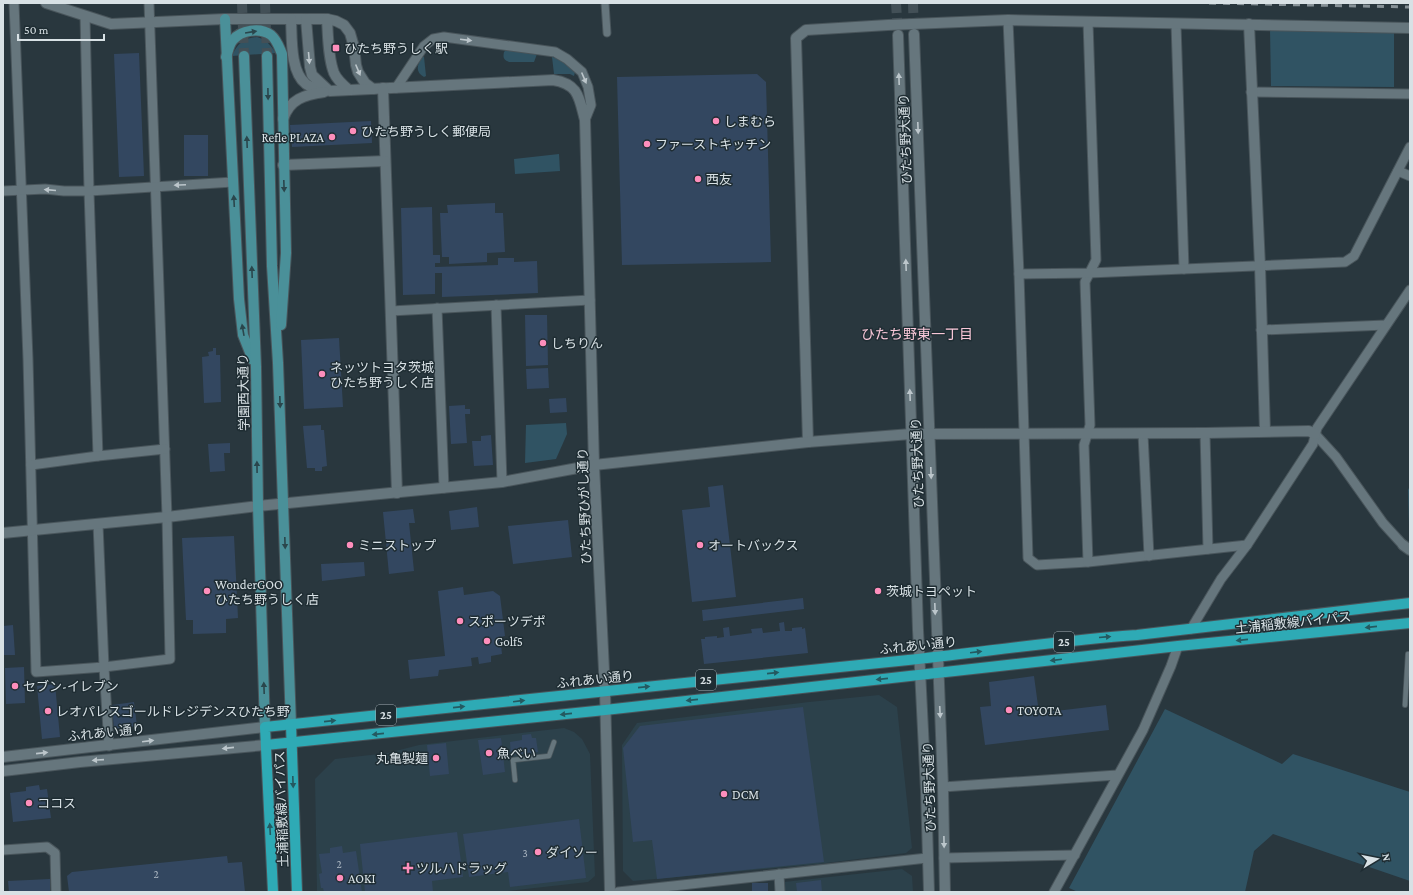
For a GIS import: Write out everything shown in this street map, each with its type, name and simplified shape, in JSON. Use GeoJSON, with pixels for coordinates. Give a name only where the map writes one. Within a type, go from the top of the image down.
{"type":"FeatureCollection","features":[{"type":"Feature","properties":{"kind":"main road"},"geometry":{"type":"LineString","coordinates":[[225,19],[239,299],[243,334],[256,367]]}},
{"type":"Feature","properties":{"kind":"main road"},"geometry":{"type":"LineString","coordinates":[[226,57],[232,41],[238,35],[248,31],[258,31],[270,34],[278,42],[282,54],[283,165],[286,253],[278,363]]}},
{"type":"Feature","properties":{"kind":"main road","name":"学園西大通り"},"geometry":{"type":"LineString","coordinates":[[244,56],[256,367],[258,506],[266,727]]}},
{"type":"Feature","properties":{"kind":"main road"},"geometry":{"type":"LineString","coordinates":[[267,56],[272,266],[278,363],[291,725]]}},
{"type":"Feature","properties":{"kind":"main road","name":"土浦稲敷線バイパス"},"geometry":{"type":"LineString","coordinates":[[1191,629],[1410,603]]}},
{"type":"Feature","properties":{"kind":"main road","name":"土浦稲敷線バイパス"},"geometry":{"type":"LineString","coordinates":[[1178,646],[1410,623]]}},
{"type":"Feature","properties":{"kind":"main road","name":"ふれあい通り"},"geometry":{"type":"LineString","coordinates":[[266,727],[1191,629]]}},
{"type":"Feature","properties":{"kind":"main road","name":"ふれあい通り"},"geometry":{"type":"LineString","coordinates":[[266,745],[605,710],[1178,646]]}},
{"type":"Feature","properties":{"kind":"main road","name":"土浦稲敷線バイパス"},"geometry":{"type":"LineString","coordinates":[[291,725],[297,892]]}},
{"type":"Feature","properties":{"kind":"main road","name":"土浦稲敷線バイパス"},"geometry":{"type":"LineString","coordinates":[[266,727],[273,892]]}},
{"type":"Feature","properties":{"kind":"street"},"geometry":{"type":"LineString","coordinates":[[14,3],[22,190],[36,672],[170,659],[165,449],[149,3]]}},
{"type":"Feature","properties":{"kind":"street"},"geometry":{"type":"LineString","coordinates":[[46,3],[111,24],[225,19],[327,19],[340,22],[347,28],[352,38],[358,72],[365,83],[378,88],[385,161],[397,493]]}},
{"type":"Feature","properties":{"kind":"street"},"geometry":{"type":"LineString","coordinates":[[605,3],[607,33]]}},
{"type":"Feature","properties":{"kind":"street"},"geometry":{"type":"LineString","coordinates":[[84,16],[98,456]]}},
{"type":"Feature","properties":{"kind":"street"},"geometry":{"type":"LineString","coordinates":[[291,19],[294,63],[297,72],[305,83],[314,88],[330,91]]}},
{"type":"Feature","properties":{"kind":"street"},"geometry":{"type":"LineString","coordinates":[[306,19],[312,75],[330,91]]}},
{"type":"Feature","properties":{"kind":"street"},"geometry":{"type":"LineString","coordinates":[[327,19],[329,49],[334,74],[340,83],[349,90]]}},
{"type":"Feature","properties":{"kind":"street"},"geometry":{"type":"LineString","coordinates":[[1008,20],[1019,274],[1028,558],[1037,565],[1088,562],[1248,545]]}},
{"type":"Feature","properties":{"kind":"street"},"geometry":{"type":"LineString","coordinates":[[808,442],[796,38],[806,30],[1008,20],[1410,28]]}},
{"type":"Feature","properties":{"kind":"street"},"geometry":{"type":"LineString","coordinates":[[1088,22],[1096,260],[1085,282],[1090,425],[1084,444],[1088,562]]}},
{"type":"Feature","properties":{"kind":"street"},"geometry":{"type":"LineString","coordinates":[[1176,24],[1184,269]]}},
{"type":"Feature","properties":{"kind":"street"},"geometry":{"type":"LineString","coordinates":[[1249,24],[1260,266],[1265,431]]}},
{"type":"Feature","properties":{"kind":"street","name":"ひたち野大通り"},"geometry":{"type":"LineString","coordinates":[[914,34],[943,787],[945,892]]}},
{"type":"Feature","properties":{"kind":"street","name":"ひたち野大通り"},"geometry":{"type":"LineString","coordinates":[[898,35],[911,434],[929,892]]}},
{"type":"Feature","properties":{"kind":"street"},"geometry":{"type":"LineString","coordinates":[[396,88],[424,46],[433,39],[444,37],[555,52],[567,58],[582,72],[588,87],[591,105],[585,120]]}},
{"type":"Feature","properties":{"kind":"street","name":"ひたち野ひがし通り"},"geometry":{"type":"LineString","coordinates":[[330,91],[553,80],[569,85],[576,91],[579,99],[585,120],[594,465],[605,690],[610,892]]}},
{"type":"Feature","properties":{"kind":"street"},"geometry":{"type":"LineString","coordinates":[[283,119],[286,110],[291,104],[300,98],[330,91]]}},
{"type":"Feature","properties":{"kind":"street"},"geometry":{"type":"LineString","coordinates":[[1251,92],[1410,94]]}},
{"type":"Feature","properties":{"kind":"street"},"geometry":{"type":"LineString","coordinates":[[1019,274],[1089,273],[1345,262],[1354,256],[1410,147]]}},
{"type":"Feature","properties":{"kind":"street"},"geometry":{"type":"LineString","coordinates":[[283,165],[385,161]]}},
{"type":"Feature","properties":{"kind":"street"},"geometry":{"type":"LineString","coordinates":[[1398,171],[1410,176]]}},
{"type":"Feature","properties":{"kind":"street"},"geometry":{"type":"LineString","coordinates":[[3,191],[89,191],[233,182]]}},
{"type":"Feature","properties":{"kind":"street"},"geometry":{"type":"LineString","coordinates":[[1191,629],[1221,579],[1248,545],[1312,444],[1317,428],[1410,290]]}},
{"type":"Feature","properties":{"kind":"street"},"geometry":{"type":"LineString","coordinates":[[391,311],[590,300]]}},
{"type":"Feature","properties":{"kind":"street"},"geometry":{"type":"LineString","coordinates":[[496,305],[502,482]]}},
{"type":"Feature","properties":{"kind":"street"},"geometry":{"type":"LineString","coordinates":[[437,308],[444,488]]}},
{"type":"Feature","properties":{"kind":"street"},"geometry":{"type":"LineString","coordinates":[[1261,330],[1386,325]]}},
{"type":"Feature","properties":{"kind":"street"},"geometry":{"type":"LineString","coordinates":[[3,533],[502,482],[594,465],[808,442],[911,434],[1205,434],[1265,431],[1309,431],[1315,434],[1336,457],[1383,523],[1407,547]]}},
{"type":"Feature","properties":{"kind":"street"},"geometry":{"type":"LineString","coordinates":[[1143,434],[1149,556]]}},
{"type":"Feature","properties":{"kind":"street"},"geometry":{"type":"LineString","coordinates":[[1205,434],[1208,549]]}},
{"type":"Feature","properties":{"kind":"street"},"geometry":{"type":"LineString","coordinates":[[31,465],[165,449]]}},
{"type":"Feature","properties":{"kind":"street"},"geometry":{"type":"LineString","coordinates":[[98,524],[109,746]]}},
{"type":"Feature","properties":{"kind":"street"},"geometry":{"type":"LineString","coordinates":[[1054,892],[1143,730],[1171,666],[1178,646]]}},
{"type":"Feature","properties":{"kind":"street","name":"ふれあい通り"},"geometry":{"type":"LineString","coordinates":[[3,757],[266,727]]}},
{"type":"Feature","properties":{"kind":"street","name":"ふれあい通り"},"geometry":{"type":"LineString","coordinates":[[3,770],[266,745]]}},
{"type":"Feature","properties":{"kind":"street"},"geometry":{"type":"LineString","coordinates":[[943,787],[1118,775]]}},
{"type":"Feature","properties":{"kind":"street"},"geometry":{"type":"LineString","coordinates":[[3,850],[47,846],[55,853],[56,892]]}},
{"type":"Feature","properties":{"kind":"street"},"geometry":{"type":"LineString","coordinates":[[944,858],[1075,855]]}},
{"type":"Feature","properties":{"kind":"street"},"geometry":{"type":"LineString","coordinates":[[618,892],[698,888],[779,874],[927,858]]}},
{"type":"Feature","properties":{"kind":"street"},"geometry":{"type":"LineString","coordinates":[[779,874],[780,892]]}},
{"type":"Feature","properties":{"kind":"lane"},"geometry":{"type":"LineString","coordinates":[[1405,705],[1408,654],[1410,654]]}},
{"type":"Feature","properties":{"kind":"lane"},"geometry":{"type":"LineString","coordinates":[[515,780],[513,760],[549,756],[554,742]]}},
{"type":"Feature","properties":{"kind":"shaded area"},"geometry":{"type":"Polygon","coordinates":[[[1270,29],[1394,32],[1394,87],[1271,86],[1270,29]]]}},
{"type":"Feature","properties":{"kind":"shaded area"},"geometry":{"type":"Polygon","coordinates":[[[257,37],[266,42],[276,53],[232,56],[236,48],[242,42],[257,37]]]}},
{"type":"Feature","properties":{"kind":"shaded area"},"geometry":{"type":"Polygon","coordinates":[[[507,49],[534,51],[537,54],[534,62],[509,62],[504,57],[504,52],[507,49]]]}},
{"type":"Feature","properties":{"kind":"shaded area"},"geometry":{"type":"Polygon","coordinates":[[[422,57],[424,57],[426,76],[424,77],[418,71],[419,63],[422,57]]]}},
{"type":"Feature","properties":{"kind":"shaded area"},"geometry":{"type":"Polygon","coordinates":[[[552,57],[562,60],[567,64],[575,72],[574,76],[570,74],[554,74],[552,57]]]}},
{"type":"Feature","properties":{"kind":"shaded area"},"geometry":{"type":"Polygon","coordinates":[[[559,154],[560,171],[515,174],[514,159],[559,154]]]}},
{"type":"Feature","properties":{"kind":"shaded area"},"geometry":{"type":"Polygon","coordinates":[[[566,423],[567,434],[556,459],[525,463],[526,425],[566,423]]]}},
{"type":"Feature","properties":{"kind":"shaded area"},"geometry":{"type":"Polygon","coordinates":[[[1410,486],[1410,526],[1408,490],[1410,486]]]}},
{"type":"Feature","properties":{"kind":"shaded area"},"geometry":{"type":"Polygon","coordinates":[[[879,695],[897,707],[912,848],[906,853],[818,864],[633,881],[623,871],[622,745],[637,723],[879,695]]]}},
{"type":"Feature","properties":{"kind":"shaded area"},"geometry":{"type":"Polygon","coordinates":[[[1165,709],[1282,764],[1293,754],[1410,792],[1410,881],[1273,834],[1254,851],[1245,892],[1078,892],[1069,888],[1165,709]]]}},
{"type":"Feature","properties":{"kind":"shaded area"},"geometry":{"type":"Polygon","coordinates":[[[564,728],[574,732],[582,739],[590,754],[595,876],[588,882],[500,892],[317,892],[315,779],[335,759],[388,753],[419,745],[564,728]]]}},
{"type":"Feature","properties":{"kind":"shaded area"},"geometry":{"type":"Polygon","coordinates":[[[902,869],[912,876],[913,892],[784,892],[784,882],[902,869]]]}},
{"type":"Feature","properties":{"kind":"building"},"geometry":{"type":"Polygon","coordinates":[[[139,53],[144,176],[119,177],[114,54],[139,53]]]}},
{"type":"Feature","properties":{"kind":"building"},"geometry":{"type":"Polygon","coordinates":[[[757,74],[766,82],[771,262],[622,265],[617,77],[757,74]]]}},
{"type":"Feature","properties":{"kind":"building","name":"Refle PLAZA"},"geometry":{"type":"Polygon","coordinates":[[[371,121],[372,143],[292,147],[290,125],[371,121]]]}},
{"type":"Feature","properties":{"kind":"building"},"geometry":{"type":"Polygon","coordinates":[[[184,135],[208,135],[208,176],[184,176],[184,135]]]}},
{"type":"Feature","properties":{"kind":"building"},"geometry":{"type":"Polygon","coordinates":[[[495,203],[495,213],[503,213],[505,252],[487,253],[487,262],[449,264],[449,257],[442,257],[440,213],[448,213],[447,205],[495,203]]]}},
{"type":"Feature","properties":{"kind":"building"},"geometry":{"type":"Polygon","coordinates":[[[432,207],[433,255],[440,255],[440,263],[435,263],[435,267],[498,265],[498,258],[514,258],[514,262],[537,261],[538,293],[442,297],[442,273],[435,273],[435,294],[403,295],[401,208],[432,207]]]}},
{"type":"Feature","properties":{"kind":"building"},"geometry":{"type":"Polygon","coordinates":[[[525,315],[547,315],[548,365],[526,366],[525,315]]]}},
{"type":"Feature","properties":{"kind":"building","name":"ネッツトヨタ茨城 ひたち野うしく店"},"geometry":{"type":"Polygon","coordinates":[[[339,338],[343,407],[304,409],[301,340],[339,338]]]}},
{"type":"Feature","properties":{"kind":"building"},"geometry":{"type":"Polygon","coordinates":[[[213,348],[216,348],[216,355],[220,355],[221,402],[204,403],[202,357],[209,356],[208,352],[213,351],[213,348]]]}},
{"type":"Feature","properties":{"kind":"building"},"geometry":{"type":"Polygon","coordinates":[[[548,368],[549,388],[527,389],[526,369],[548,368]]]}},
{"type":"Feature","properties":{"kind":"building"},"geometry":{"type":"Polygon","coordinates":[[[566,398],[567,412],[550,413],[549,399],[566,398]]]}},
{"type":"Feature","properties":{"kind":"building"},"geometry":{"type":"Polygon","coordinates":[[[465,405],[465,409],[470,409],[470,414],[465,414],[467,443],[451,444],[449,406],[465,405]]]}},
{"type":"Feature","properties":{"kind":"building"},"geometry":{"type":"Polygon","coordinates":[[[321,425],[321,430],[324,430],[327,466],[322,467],[322,471],[315,471],[315,468],[307,468],[303,426],[321,425]]]}},
{"type":"Feature","properties":{"kind":"building"},"geometry":{"type":"Polygon","coordinates":[[[491,435],[493,465],[474,466],[472,441],[481,441],[481,436],[491,435]]]}},
{"type":"Feature","properties":{"kind":"building"},"geometry":{"type":"Polygon","coordinates":[[[230,443],[230,453],[224,453],[225,471],[210,472],[208,444],[230,443]]]}},
{"type":"Feature","properties":{"kind":"building"},"geometry":{"type":"Polygon","coordinates":[[[723,485],[736,597],[692,602],[682,510],[710,507],[708,487],[723,485]]]}},
{"type":"Feature","properties":{"kind":"building"},"geometry":{"type":"Polygon","coordinates":[[[477,507],[479,527],[451,530],[449,511],[477,507]]]}},
{"type":"Feature","properties":{"kind":"building"},"geometry":{"type":"Polygon","coordinates":[[[413,509],[415,523],[409,523],[414,571],[389,574],[383,512],[413,509]]]}},
{"type":"Feature","properties":{"kind":"building"},"geometry":{"type":"Polygon","coordinates":[[[568,520],[572,557],[513,564],[508,526],[568,520]]]}},
{"type":"Feature","properties":{"kind":"building"},"geometry":{"type":"Polygon","coordinates":[[[234,536],[238,618],[226,619],[226,633],[193,634],[193,620],[186,620],[182,538],[234,536]]]}},
{"type":"Feature","properties":{"kind":"building"},"geometry":{"type":"Polygon","coordinates":[[[364,562],[365,576],[322,581],[321,564],[364,562]]]}},
{"type":"Feature","properties":{"kind":"building"},"geometry":{"type":"Polygon","coordinates":[[[463,587],[464,595],[493,591],[500,596],[505,636],[500,637],[502,654],[491,656],[491,662],[479,664],[478,657],[471,658],[472,666],[439,670],[438,676],[410,679],[408,660],[445,656],[438,591],[463,587]]]}},
{"type":"Feature","properties":{"kind":"building"},"geometry":{"type":"Polygon","coordinates":[[[803,598],[804,609],[703,621],[702,610],[803,598]]]}},
{"type":"Feature","properties":{"kind":"building"},"geometry":{"type":"Polygon","coordinates":[[[784,622],[785,631],[792,631],[792,628],[805,628],[808,653],[704,664],[701,639],[705,639],[705,637],[724,637],[723,628],[729,627],[730,636],[752,633],[751,629],[762,628],[763,633],[780,631],[779,623],[784,622]]]}},
{"type":"Feature","properties":{"kind":"building"},"geometry":{"type":"Polygon","coordinates":[[[13,625],[15,655],[3,655],[3,626],[13,625]]]}},
{"type":"Feature","properties":{"kind":"building","name":"セブン-イレブン"},"geometry":{"type":"Polygon","coordinates":[[[24,667],[25,703],[6,704],[5,668],[24,667]]]}},
{"type":"Feature","properties":{"kind":"building","name":"TOYOTA"},"geometry":{"type":"Polygon","coordinates":[[[1034,676],[1039,713],[1106,705],[1109,730],[985,745],[980,707],[991,706],[989,682],[1034,676]]]}},
{"type":"Feature","properties":{"kind":"building","name":"レオパレスゴールドレジデンスひたち野"},"geometry":{"type":"Polygon","coordinates":[[[55,684],[60,737],[42,739],[37,686],[55,684]]]}},
{"type":"Feature","properties":{"kind":"building"},"geometry":{"type":"Polygon","coordinates":[[[134,702],[137,726],[114,729],[112,705],[134,702]]]}},
{"type":"Feature","properties":{"kind":"building"},"geometry":{"type":"Polygon","coordinates":[[[803,707],[824,862],[657,879],[652,840],[633,842],[623,748],[640,726],[803,707]]]}},
{"type":"Feature","properties":{"kind":"building"},"geometry":{"type":"Polygon","coordinates":[[[531,734],[532,738],[536,738],[538,752],[511,755],[510,742],[522,740],[522,735],[531,734]]]}},
{"type":"Feature","properties":{"kind":"building"},"geometry":{"type":"Polygon","coordinates":[[[501,738],[505,772],[483,775],[478,740],[501,738]]]}},
{"type":"Feature","properties":{"kind":"building"},"geometry":{"type":"Polygon","coordinates":[[[446,743],[449,774],[430,776],[427,745],[446,743]]]}},
{"type":"Feature","properties":{"kind":"building"},"geometry":{"type":"Polygon","coordinates":[[[39,785],[40,790],[47,789],[51,818],[13,822],[10,793],[26,791],[26,787],[39,785]]]}},
{"type":"Feature","properties":{"kind":"building"},"geometry":{"type":"Polygon","coordinates":[[[579,819],[586,878],[510,887],[508,872],[469,877],[463,834],[579,819]]]}},
{"type":"Feature","properties":{"kind":"building"},"geometry":{"type":"Polygon","coordinates":[[[457,832],[463,877],[432,881],[433,892],[365,892],[360,844],[457,832]]]}},
{"type":"Feature","properties":{"kind":"building"},"geometry":{"type":"Polygon","coordinates":[[[342,846],[343,853],[356,851],[362,892],[324,892],[323,888],[321,888],[319,874],[322,873],[319,854],[330,853],[330,848],[342,846]]]}},
{"type":"Feature","properties":{"kind":"building"},"geometry":{"type":"Polygon","coordinates":[[[227,856],[228,863],[242,862],[245,892],[69,892],[67,876],[72,872],[227,856]]]}},
{"type":"Feature","properties":{"kind":"building"},"geometry":{"type":"Polygon","coordinates":[[[50,879],[50,892],[9,892],[8,881],[50,879]]]}},
{"type":"Feature","properties":{"kind":"building"},"geometry":{"type":"Polygon","coordinates":[[[821,880],[822,892],[797,892],[796,883],[821,880]]]}},
{"type":"Feature","properties":{"kind":"building"},"geometry":{"type":"Polygon","coordinates":[[[752,883],[768,883],[768,892],[752,892],[752,883]]]}},
{"type":"Feature","properties":{"kind":"tunnel"},"geometry":{"type":"LineString","coordinates":[[242,3],[244,56]]}},
{"type":"Feature","properties":{"kind":"tunnel"},"geometry":{"type":"LineString","coordinates":[[265,3],[267,56]]}},
{"type":"Feature","properties":{"kind":"tunnel"},"geometry":{"type":"LineString","coordinates":[[896,3],[898,33]]}},
{"type":"Feature","properties":{"kind":"tunnel"},"geometry":{"type":"LineString","coordinates":[[913,3],[914,34]]}},
{"type":"Feature","properties":{"kind":"railway"},"geometry":{"type":"LineString","coordinates":[[1209,3],[1410,7]]}},
{"type":"Feature","properties":{"kind":"place","name":"ひたち野うしく駅"},"geometry":{"type":"Point","coordinates":[336,48]}},
{"type":"Feature","properties":{"kind":"place","name":"しまむら"},"geometry":{"type":"Point","coordinates":[716,121]}},
{"type":"Feature","properties":{"kind":"place","name":"ひたち野うしく郵便局"},"geometry":{"type":"Point","coordinates":[353,131]}},
{"type":"Feature","properties":{"kind":"place","name":"Refle PLAZA"},"geometry":{"type":"Point","coordinates":[332,137]}},
{"type":"Feature","properties":{"kind":"place","name":"ファーストキッチン"},"geometry":{"type":"Point","coordinates":[647,144]}},
{"type":"Feature","properties":{"kind":"place","name":"西友"},"geometry":{"type":"Point","coordinates":[698,179]}},
{"type":"Feature","properties":{"kind":"place","name":"しちりん"},"geometry":{"type":"Point","coordinates":[543,343]}},
{"type":"Feature","properties":{"kind":"place","name":"ネッツトヨタ茨城 ひたち野うしく店"},"geometry":{"type":"Point","coordinates":[322,374]}},
{"type":"Feature","properties":{"kind":"place","name":"ミニストップ"},"geometry":{"type":"Point","coordinates":[350,545]}},
{"type":"Feature","properties":{"kind":"place","name":"オートバックス"},"geometry":{"type":"Point","coordinates":[700,545]}},
{"type":"Feature","properties":{"kind":"place","name":"WonderGOO ひたち野うしく店"},"geometry":{"type":"Point","coordinates":[207,591]}},
{"type":"Feature","properties":{"kind":"place","name":"茨城トヨペット"},"geometry":{"type":"Point","coordinates":[878,591]}},
{"type":"Feature","properties":{"kind":"place","name":"スポーツデポ"},"geometry":{"type":"Point","coordinates":[460,621]}},
{"type":"Feature","properties":{"kind":"place","name":"Golf5"},"geometry":{"type":"Point","coordinates":[487,641]}},
{"type":"Feature","properties":{"kind":"place","name":"セブン-イレブン"},"geometry":{"type":"Point","coordinates":[15,686]}},
{"type":"Feature","properties":{"kind":"place","name":"TOYOTA"},"geometry":{"type":"Point","coordinates":[1009,710]}},
{"type":"Feature","properties":{"kind":"place","name":"レオパレスゴールドレジデンスひたち野"},"geometry":{"type":"Point","coordinates":[48,711]}},
{"type":"Feature","properties":{"kind":"place","name":"魚べい"},"geometry":{"type":"Point","coordinates":[489,753]}},
{"type":"Feature","properties":{"kind":"place","name":"丸亀製麺"},"geometry":{"type":"Point","coordinates":[436,758]}},
{"type":"Feature","properties":{"kind":"place","name":"DCM"},"geometry":{"type":"Point","coordinates":[724,794]}},
{"type":"Feature","properties":{"kind":"place","name":"ココス"},"geometry":{"type":"Point","coordinates":[29,803]}},
{"type":"Feature","properties":{"kind":"place","name":"ダイソー"},"geometry":{"type":"Point","coordinates":[538,852]}},
{"type":"Feature","properties":{"kind":"place","name":"ツルハドラッグ"},"geometry":{"type":"Point","coordinates":[408,868]}},
{"type":"Feature","properties":{"kind":"place","name":"AOKI"},"geometry":{"type":"Point","coordinates":[340,878]}},
{"type":"Feature","properties":{"kind":"district","name":"ひたち野東一丁目"},"geometry":{"type":"Point","coordinates":[917,334]}}]}
